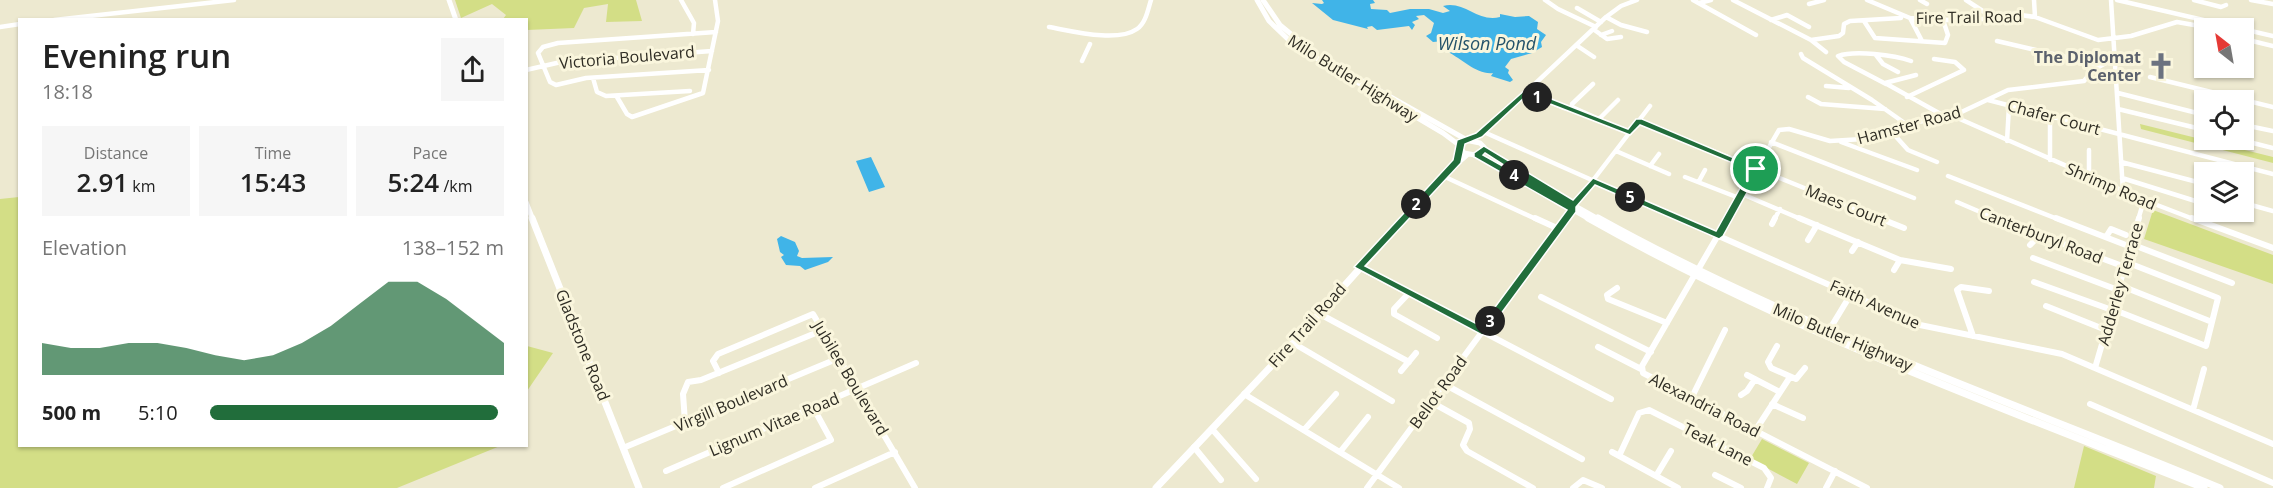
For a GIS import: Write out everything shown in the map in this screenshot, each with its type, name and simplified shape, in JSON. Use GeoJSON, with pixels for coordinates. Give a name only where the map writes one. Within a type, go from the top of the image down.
{"type":"FeatureCollection","features":[{"type":"Feature","properties":{"kind":"main road"},"geometry":{"type":"LineString","coordinates":[[449,0],[455,18]]}},
{"type":"Feature","properties":{"kind":"main road","name":"Milo Butler Highway"},"geometry":{"type":"LineString","coordinates":[[1257,0],[1271,23],[1297,47],[1443,133],[1468,154]]}},
{"type":"Feature","properties":{"kind":"main road","name":"Milo Butler Highway"},"geometry":{"type":"LineString","coordinates":[[1263,0],[1280,25],[1305,47],[1482,146],[1574,207],[1694,276],[1849,348],[2204,488]]}},
{"type":"Feature","properties":{"kind":"main road"},"geometry":{"type":"LineString","coordinates":[[1460,147],[1468,140]]}},
{"type":"Feature","properties":{"kind":"main road"},"geometry":{"type":"LineString","coordinates":[[1468,154],[1477,155],[1482,146]]}},
{"type":"Feature","properties":{"kind":"main road","name":"Fire Trail Road"},"geometry":{"type":"LineString","coordinates":[[1458,160],[1460,147]]}},
{"type":"Feature","properties":{"kind":"main road","name":"Fire Trail Road"},"geometry":{"type":"LineString","coordinates":[[1161,486],[1194,447],[1293,343],[1443,176],[1458,160],[1468,154]]}},
{"type":"Feature","properties":{"kind":"main road","name":"Milo Butler Highway"},"geometry":{"type":"LineString","coordinates":[[1477,155],[1684,265],[1796,318],[2220,488]]}},
{"type":"Feature","properties":{"kind":"main road","name":"Gladstone Road"},"geometry":{"type":"LineString","coordinates":[[528,207],[639,488]]}},
{"type":"Feature","properties":{"kind":"street"},"geometry":{"type":"LineString","coordinates":[[72,18],[234,0]]}},
{"type":"Feature","properties":{"kind":"street"},"geometry":{"type":"LineString","coordinates":[[681,0],[694,23],[693,34]]}},
{"type":"Feature","properties":{"kind":"street"},"geometry":{"type":"LineString","coordinates":[[617,97],[627,114],[636,117],[699,96],[705,90],[718,21],[715,0]]}},
{"type":"Feature","properties":{"kind":"street"},"geometry":{"type":"LineString","coordinates":[[1049,27],[1110,35],[1125,34],[1142,25],[1151,0]]}},
{"type":"Feature","properties":{"kind":"street"},"geometry":{"type":"LineString","coordinates":[[1545,0],[1595,28],[1609,40],[1621,37]]}},
{"type":"Feature","properties":{"kind":"street"},"geometry":{"type":"LineString","coordinates":[[1468,140],[1487,131],[1606,17],[1621,6],[1637,0]]}},
{"type":"Feature","properties":{"kind":"street"},"geometry":{"type":"LineString","coordinates":[[1693,0],[1756,34]]}},
{"type":"Feature","properties":{"kind":"street"},"geometry":{"type":"LineString","coordinates":[[1699,3],[1711,0]]}},
{"type":"Feature","properties":{"kind":"street"},"geometry":{"type":"LineString","coordinates":[[1733,0],[1811,40],[1826,52]]}},
{"type":"Feature","properties":{"kind":"street"},"geometry":{"type":"LineString","coordinates":[[1809,4],[1824,0]]}},
{"type":"Feature","properties":{"kind":"street","name":"Fire Trail Road"},"geometry":{"type":"LineString","coordinates":[[1870,0],[1907,18],[1970,21],[2019,14],[2052,21],[2094,40],[2114,39],[2177,22],[2194,24]]}},
{"type":"Feature","properties":{"kind":"street"},"geometry":{"type":"LineString","coordinates":[[1920,0],[1928,4]]}},
{"type":"Feature","properties":{"kind":"street"},"geometry":{"type":"LineString","coordinates":[[1966,0],[1992,17]]}},
{"type":"Feature","properties":{"kind":"street"},"geometry":{"type":"LineString","coordinates":[[2034,0],[2035,17]]}},
{"type":"Feature","properties":{"kind":"street"},"geometry":{"type":"LineString","coordinates":[[2111,0],[2123,191]]}},
{"type":"Feature","properties":{"kind":"street"},"geometry":{"type":"LineString","coordinates":[[2117,0],[2273,36]]}},
{"type":"Feature","properties":{"kind":"street"},"geometry":{"type":"LineString","coordinates":[[2188,0],[2221,7],[2226,5]]}},
{"type":"Feature","properties":{"kind":"street"},"geometry":{"type":"LineString","coordinates":[[2251,0],[2273,4]]}},
{"type":"Feature","properties":{"kind":"street"},"geometry":{"type":"LineString","coordinates":[[1577,8],[1601,22]]}},
{"type":"Feature","properties":{"kind":"street"},"geometry":{"type":"LineString","coordinates":[[1771,20],[1792,12]]}},
{"type":"Feature","properties":{"kind":"street"},"geometry":{"type":"LineString","coordinates":[[1787,15],[1809,27]]}},
{"type":"Feature","properties":{"kind":"street"},"geometry":{"type":"LineString","coordinates":[[1606,17],[1621,25],[1647,32]]}},
{"type":"Feature","properties":{"kind":"street"},"geometry":{"type":"LineString","coordinates":[[1811,40],[1839,36],[1843,33],[1844,24],[1907,18],[1922,41]]}},
{"type":"Feature","properties":{"kind":"street"},"geometry":{"type":"LineString","coordinates":[[1864,21],[1875,38],[1947,41],[1948,31],[1943,20]]}},
{"type":"Feature","properties":{"kind":"street"},"geometry":{"type":"LineString","coordinates":[[0,27],[18,24]]}},
{"type":"Feature","properties":{"kind":"street"},"geometry":{"type":"LineString","coordinates":[[1601,35],[1612,31]]}},
{"type":"Feature","properties":{"kind":"street"},"geometry":{"type":"LineString","coordinates":[[709,70],[593,78],[553,84],[542,66],[538,51],[558,43],[716,32]]}},
{"type":"Feature","properties":{"kind":"street"},"geometry":{"type":"LineString","coordinates":[[1997,41],[2101,65]]}},
{"type":"Feature","properties":{"kind":"street"},"geometry":{"type":"LineString","coordinates":[[2254,41],[2273,46]]}},
{"type":"Feature","properties":{"kind":"street"},"geometry":{"type":"LineString","coordinates":[[1082,61],[1090,44]]}},
{"type":"Feature","properties":{"kind":"street"},"geometry":{"type":"LineString","coordinates":[[1576,45],[1594,57]]}},
{"type":"Feature","properties":{"kind":"street","name":"Victoria Boulevard"},"geometry":{"type":"LineString","coordinates":[[528,70],[561,62],[712,51]]}},
{"type":"Feature","properties":{"kind":"street"},"geometry":{"type":"LineString","coordinates":[[1911,61],[1902,58],[1847,53],[1838,56],[1841,60],[1946,117]]}},
{"type":"Feature","properties":{"kind":"street"},"geometry":{"type":"LineString","coordinates":[[1801,54],[1906,124]]}},
{"type":"Feature","properties":{"kind":"street"},"geometry":{"type":"LineString","coordinates":[[1876,55],[1882,64],[1898,72]]}},
{"type":"Feature","properties":{"kind":"street","name":"Hamster Road"},"geometry":{"type":"LineString","coordinates":[[1771,142],[1777,131],[1783,128],[1839,141],[1866,138],[1906,124],[1953,116],[2010,90],[2084,81],[2101,65],[2115,58]]}},
{"type":"Feature","properties":{"kind":"street"},"geometry":{"type":"LineString","coordinates":[[1907,97],[1964,70],[1955,62],[1934,59]]}},
{"type":"Feature","properties":{"kind":"street"},"geometry":{"type":"LineString","coordinates":[[1886,84],[1916,75]]}},
{"type":"Feature","properties":{"kind":"street"},"geometry":{"type":"LineString","coordinates":[[2151,77],[2198,90]]}},
{"type":"Feature","properties":{"kind":"street"},"geometry":{"type":"LineString","coordinates":[[593,78],[598,94],[617,97],[690,91]]}},
{"type":"Feature","properties":{"kind":"street"},"geometry":{"type":"LineString","coordinates":[[1573,108],[1571,105],[1593,84]]}},
{"type":"Feature","properties":{"kind":"street"},"geometry":{"type":"LineString","coordinates":[[1826,86],[1851,88]]}},
{"type":"Feature","properties":{"kind":"street"},"geometry":{"type":"LineString","coordinates":[[1526,92],[1566,109],[1573,108],[1630,133]]}},
{"type":"Feature","properties":{"kind":"street"},"geometry":{"type":"LineString","coordinates":[[2118,93],[2194,112]]}},
{"type":"Feature","properties":{"kind":"street"},"geometry":{"type":"LineString","coordinates":[[1808,97],[1821,104],[1885,109]]}},
{"type":"Feature","properties":{"kind":"street"},"geometry":{"type":"LineString","coordinates":[[1598,120],[1618,100]]}},
{"type":"Feature","properties":{"kind":"street","name":"Chafer Court"},"geometry":{"type":"LineString","coordinates":[[1988,100],[2273,174]]}},
{"type":"Feature","properties":{"kind":"street"},"geometry":{"type":"LineString","coordinates":[[2254,103],[2273,107]]}},
{"type":"Feature","properties":{"kind":"street","name":"Bellot Road"},"geometry":{"type":"LineString","coordinates":[[1367,488],[1650,106]]}},
{"type":"Feature","properties":{"kind":"street"},"geometry":{"type":"LineString","coordinates":[[2007,141],[2009,106]]}},
{"type":"Feature","properties":{"kind":"street"},"geometry":{"type":"LineString","coordinates":[[2118,109],[2194,127]]}},
{"type":"Feature","properties":{"kind":"street","name":"Shrimp Road"},"geometry":{"type":"LineString","coordinates":[[1953,116],[2144,200],[2273,248]]}},
{"type":"Feature","properties":{"kind":"street"},"geometry":{"type":"LineString","coordinates":[[2050,116],[2050,160]]}},
{"type":"Feature","properties":{"kind":"street","name":"Maes Court"},"geometry":{"type":"LineString","coordinates":[[1639,121],[1904,228]]}},
{"type":"Feature","properties":{"kind":"street"},"geometry":{"type":"LineString","coordinates":[[2254,127],[2273,131]]}},
{"type":"Feature","properties":{"kind":"street"},"geometry":{"type":"LineString","coordinates":[[1890,130],[1908,150],[1937,162]]}},
{"type":"Feature","properties":{"kind":"street"},"geometry":{"type":"LineString","coordinates":[[1482,146],[1487,131]]}},
{"type":"Feature","properties":{"kind":"street","name":"Faith Avenue"},"geometry":{"type":"LineString","coordinates":[[1487,131],[1593,181],[1920,325],[2051,351],[2273,444]]}},
{"type":"Feature","properties":{"kind":"street"},"geometry":{"type":"LineString","coordinates":[[1839,141],[1917,170]]}},
{"type":"Feature","properties":{"kind":"street"},"geometry":{"type":"LineString","coordinates":[[1699,268],[1771,142],[1914,198]]}},
{"type":"Feature","properties":{"kind":"street"},"geometry":{"type":"LineString","coordinates":[[2254,143],[2273,148]]}},
{"type":"Feature","properties":{"kind":"street"},"geometry":{"type":"LineString","coordinates":[[2089,150],[2089,177]]}},
{"type":"Feature","properties":{"kind":"street"},"geometry":{"type":"LineString","coordinates":[[1616,152],[1669,174]]}},
{"type":"Feature","properties":{"kind":"street"},"geometry":{"type":"LineString","coordinates":[[1650,166],[1659,154]]}},
{"type":"Feature","properties":{"kind":"street"},"geometry":{"type":"LineString","coordinates":[[2121,162],[2194,180]]}},
{"type":"Feature","properties":{"kind":"street"},"geometry":{"type":"LineString","coordinates":[[1699,181],[1705,170]]}},
{"type":"Feature","properties":{"kind":"street"},"geometry":{"type":"LineString","coordinates":[[1443,176],[1559,229]]}},
{"type":"Feature","properties":{"kind":"street"},"geometry":{"type":"LineString","coordinates":[[1948,176],[2232,283]]}},
{"type":"Feature","properties":{"kind":"street"},"geometry":{"type":"LineString","coordinates":[[1685,177],[1780,209],[1900,260],[1951,269]]}},
{"type":"Feature","properties":{"kind":"street"},"geometry":{"type":"LineString","coordinates":[[2122,178],[2194,201]]}},
{"type":"Feature","properties":{"kind":"street","name":"Adderley Terrace"},"geometry":{"type":"LineString","coordinates":[[2095,368],[2144,200]]}},
{"type":"Feature","properties":{"kind":"street","name":"Canterburyl Road"},"geometry":{"type":"LineString","coordinates":[[1957,202],[1984,215],[2218,298],[2212,322]]}},
{"type":"Feature","properties":{"kind":"street"},"geometry":{"type":"LineString","coordinates":[[2254,206],[2273,211]]}},
{"type":"Feature","properties":{"kind":"street"},"geometry":{"type":"LineString","coordinates":[[1772,224],[1780,209]]}},
{"type":"Feature","properties":{"kind":"street"},"geometry":{"type":"LineString","coordinates":[[1808,240],[1817,225]]}},
{"type":"Feature","properties":{"kind":"street"},"geometry":{"type":"LineString","coordinates":[[2106,237],[2111,229],[2126,235]]}},
{"type":"Feature","properties":{"kind":"street"},"geometry":{"type":"LineString","coordinates":[[2031,245],[2041,234]]}},
{"type":"Feature","properties":{"kind":"street"},"geometry":{"type":"LineString","coordinates":[[1852,251],[1858,242]]}},
{"type":"Feature","properties":{"kind":"street"},"geometry":{"type":"LineString","coordinates":[[2033,258],[2212,322],[2206,346],[2112,309],[2034,282]]}},
{"type":"Feature","properties":{"kind":"street"},"geometry":{"type":"LineString","coordinates":[[1894,270],[1900,260]]}},
{"type":"Feature","properties":{"kind":"street"},"geometry":{"type":"LineString","coordinates":[[1359,267],[1611,399]]}},
{"type":"Feature","properties":{"kind":"street","name":"Alexandria Road"},"geometry":{"type":"LineString","coordinates":[[1694,276],[1641,369],[1647,377],[1868,488]]}},
{"type":"Feature","properties":{"kind":"street"},"geometry":{"type":"LineString","coordinates":[[1973,336],[1957,290],[1961,287],[1989,291]]}},
{"type":"Feature","properties":{"kind":"street"},"geometry":{"type":"LineString","coordinates":[[1617,288],[1607,295],[1608,299],[1667,323]]}},
{"type":"Feature","properties":{"kind":"street"},"geometry":{"type":"LineString","coordinates":[[1409,293],[1394,309],[1394,314],[1437,338]]}},
{"type":"Feature","properties":{"kind":"street"},"geometry":{"type":"LineString","coordinates":[[1831,327],[1851,294]]}},
{"type":"Feature","properties":{"kind":"street"},"geometry":{"type":"LineString","coordinates":[[1541,297],[1651,352]]}},
{"type":"Feature","properties":{"kind":"street"},"geometry":{"type":"LineString","coordinates":[[2046,306],[2106,330]]}},
{"type":"Feature","properties":{"kind":"street"},"geometry":{"type":"LineString","coordinates":[[1318,313],[1409,362]]}},
{"type":"Feature","properties":{"kind":"street","name":"Jubilee Boulevard"},"geometry":{"type":"LineString","coordinates":[[719,373],[713,357],[721,352],[813,315],[915,488]]}},
{"type":"Feature","properties":{"kind":"street"},"geometry":{"type":"LineString","coordinates":[[686,422],[683,394],[686,384],[719,373],[823,330]]}},
{"type":"Feature","properties":{"kind":"street"},"geometry":{"type":"LineString","coordinates":[[1691,399],[1725,330]]}},
{"type":"Feature","properties":{"kind":"street"},"geometry":{"type":"LineString","coordinates":[[1293,343],[1392,401]]}},
{"type":"Feature","properties":{"kind":"street"},"geometry":{"type":"LineString","coordinates":[[1777,346],[1767,365],[1790,377],[1799,378],[1805,368]]}},
{"type":"Feature","properties":{"kind":"street"},"geometry":{"type":"LineString","coordinates":[[1598,347],[1641,369]]}},
{"type":"Feature","properties":{"kind":"street"},"geometry":{"type":"LineString","coordinates":[[1401,371],[1416,354]]}},
{"type":"Feature","properties":{"kind":"street","name":"Virgill Boulevard"},"geometry":{"type":"LineString","coordinates":[[623,448],[838,358]]}},
{"type":"Feature","properties":{"kind":"street","name":"Lignum Vitae Road"},"geometry":{"type":"LineString","coordinates":[[666,471],[916,363]]}},
{"type":"Feature","properties":{"kind":"street"},"geometry":{"type":"LineString","coordinates":[[2193,410],[2204,369]]}},
{"type":"Feature","properties":{"kind":"street"},"geometry":{"type":"LineString","coordinates":[[1747,375],[1780,392]]}},
{"type":"Feature","properties":{"kind":"street"},"geometry":{"type":"LineString","coordinates":[[1755,431],[1790,377]]}},
{"type":"Feature","properties":{"kind":"street"},"geometry":{"type":"LineString","coordinates":[[1741,395],[1747,391],[1755,379]]}},
{"type":"Feature","properties":{"kind":"street"},"geometry":{"type":"LineString","coordinates":[[1444,384],[1582,459]]}},
{"type":"Feature","properties":{"kind":"street"},"geometry":{"type":"LineString","coordinates":[[1244,394],[1399,488]]}},
{"type":"Feature","properties":{"kind":"street"},"geometry":{"type":"LineString","coordinates":[[1304,430],[1336,394]]}},
{"type":"Feature","properties":{"kind":"street"},"geometry":{"type":"LineString","coordinates":[[1431,402],[1469,423],[1470,429],[1463,443],[1467,451],[1533,488]]}},
{"type":"Feature","properties":{"kind":"street"},"geometry":{"type":"LineString","coordinates":[[1773,404],[1803,418]]}},
{"type":"Feature","properties":{"kind":"street"},"geometry":{"type":"LineString","coordinates":[[2090,404],[2273,483]]}},
{"type":"Feature","properties":{"kind":"street"},"geometry":{"type":"LineString","coordinates":[[723,488],[831,440],[813,407]]}},
{"type":"Feature","properties":{"kind":"street","name":"Teak Lane"},"geometry":{"type":"LineString","coordinates":[[1619,456],[1639,413],[1646,410],[1761,466],[1770,473],[1768,485]]}},
{"type":"Feature","properties":{"kind":"street"},"geometry":{"type":"LineString","coordinates":[[1340,452],[1368,417]]}},
{"type":"Feature","properties":{"kind":"street"},"geometry":{"type":"LineString","coordinates":[[1212,429],[1256,479]]}},
{"type":"Feature","properties":{"kind":"street"},"geometry":{"type":"LineString","coordinates":[[1194,447],[1221,480]]}},
{"type":"Feature","properties":{"kind":"street"},"geometry":{"type":"LineString","coordinates":[[1656,476],[1671,450]]}},
{"type":"Feature","properties":{"kind":"street"},"geometry":{"type":"LineString","coordinates":[[815,488],[895,452]]}},
{"type":"Feature","properties":{"kind":"street"},"geometry":{"type":"LineString","coordinates":[[1612,452],[1678,488]]}},
{"type":"Feature","properties":{"kind":"street"},"geometry":{"type":"LineString","coordinates":[[1826,488],[1835,471]]}},
{"type":"Feature","properties":{"kind":"street"},"geometry":{"type":"LineString","coordinates":[[1715,475],[1741,488]]}},
{"type":"Feature","properties":{"kind":"street"},"geometry":{"type":"LineString","coordinates":[[1574,486],[1583,480],[1602,488]]}},
{"type":"Feature","properties":{"kind":"green space"},"geometry":{"type":"Polygon","coordinates":[[[455,0],[636,0],[642,21],[606,22],[608,4],[584,8],[574,28],[528,30],[528,18],[504,18],[506,15],[492,4],[461,18],[455,0]]]}},
{"type":"Feature","properties":{"kind":"green space"},"geometry":{"type":"Polygon","coordinates":[[[2140,124],[2194,137],[2194,143],[2141,129],[2140,124]]]}},
{"type":"Feature","properties":{"kind":"green space"},"geometry":{"type":"Polygon","coordinates":[[[2223,150],[2245,150],[2273,157],[2273,163],[2223,150]]]}},
{"type":"Feature","properties":{"kind":"green space"},"geometry":{"type":"Polygon","coordinates":[[[18,197],[18,447],[498,447],[397,488],[0,488],[0,199],[18,197]]]}},
{"type":"Feature","properties":{"kind":"green space"},"geometry":{"type":"Polygon","coordinates":[[[2153,210],[2273,255],[2273,284],[2144,239],[2153,210]]]}},
{"type":"Feature","properties":{"kind":"green space"},"geometry":{"type":"Polygon","coordinates":[[[528,347],[553,353],[528,390],[528,347]]]}},
{"type":"Feature","properties":{"kind":"green space"},"geometry":{"type":"Polygon","coordinates":[[[1762,439],[1809,463],[1797,484],[1750,459],[1762,439]]]}},
{"type":"Feature","properties":{"kind":"green space"},"geometry":{"type":"Polygon","coordinates":[[[2084,446],[2156,476],[2154,488],[2074,488],[2084,446]]]}},
{"type":"Feature","properties":{"kind":"water","name":"Wilson Pond"},"geometry":{"type":"Polygon","coordinates":[[[1322,0],[1373,0],[1375,3],[1370,4],[1371,9],[1387,10],[1390,13],[1410,9],[1429,9],[1443,13],[1450,11],[1443,6],[1451,5],[1492,18],[1500,17],[1500,14],[1515,17],[1529,16],[1538,22],[1537,29],[1546,35],[1541,42],[1542,47],[1532,53],[1511,59],[1505,67],[1509,70],[1508,73],[1513,80],[1510,82],[1491,76],[1493,73],[1481,72],[1470,66],[1448,52],[1444,41],[1433,42],[1426,36],[1431,33],[1434,23],[1424,15],[1416,16],[1419,19],[1412,22],[1415,25],[1412,30],[1409,26],[1377,30],[1372,26],[1367,27],[1368,29],[1333,20],[1312,3],[1322,4],[1324,3],[1322,0]]]}},
{"type":"Feature","properties":{"kind":"water"},"geometry":{"type":"Polygon","coordinates":[[[871,157],[885,187],[869,192],[856,161],[871,157]]]}},
{"type":"Feature","properties":{"kind":"water"},"geometry":{"type":"Polygon","coordinates":[[[781,236],[795,242],[799,251],[797,256],[802,258],[833,257],[828,262],[805,270],[800,266],[786,265],[781,257],[784,255],[780,252],[777,239],[781,236]]]}},
{"type":"Feature","properties":{"kind":"place","name":"The Diplomat Center"},"geometry":{"type":"Point","coordinates":[2161,66]}},
{"type":"Feature","properties":{"kind":"route"},"geometry":{"type":"LineString","coordinates":[[1526,92],[1566,109],[1573,108],[1630,133],[1639,121],[1756,169],[1719,236],[1593,181],[1574,205],[1484,149],[1477,155],[1573,209],[1482,331],[1359,267],[1458,160],[1461,150],[1460,142],[1474,138],[1487,129],[1526,92]]}}]}
